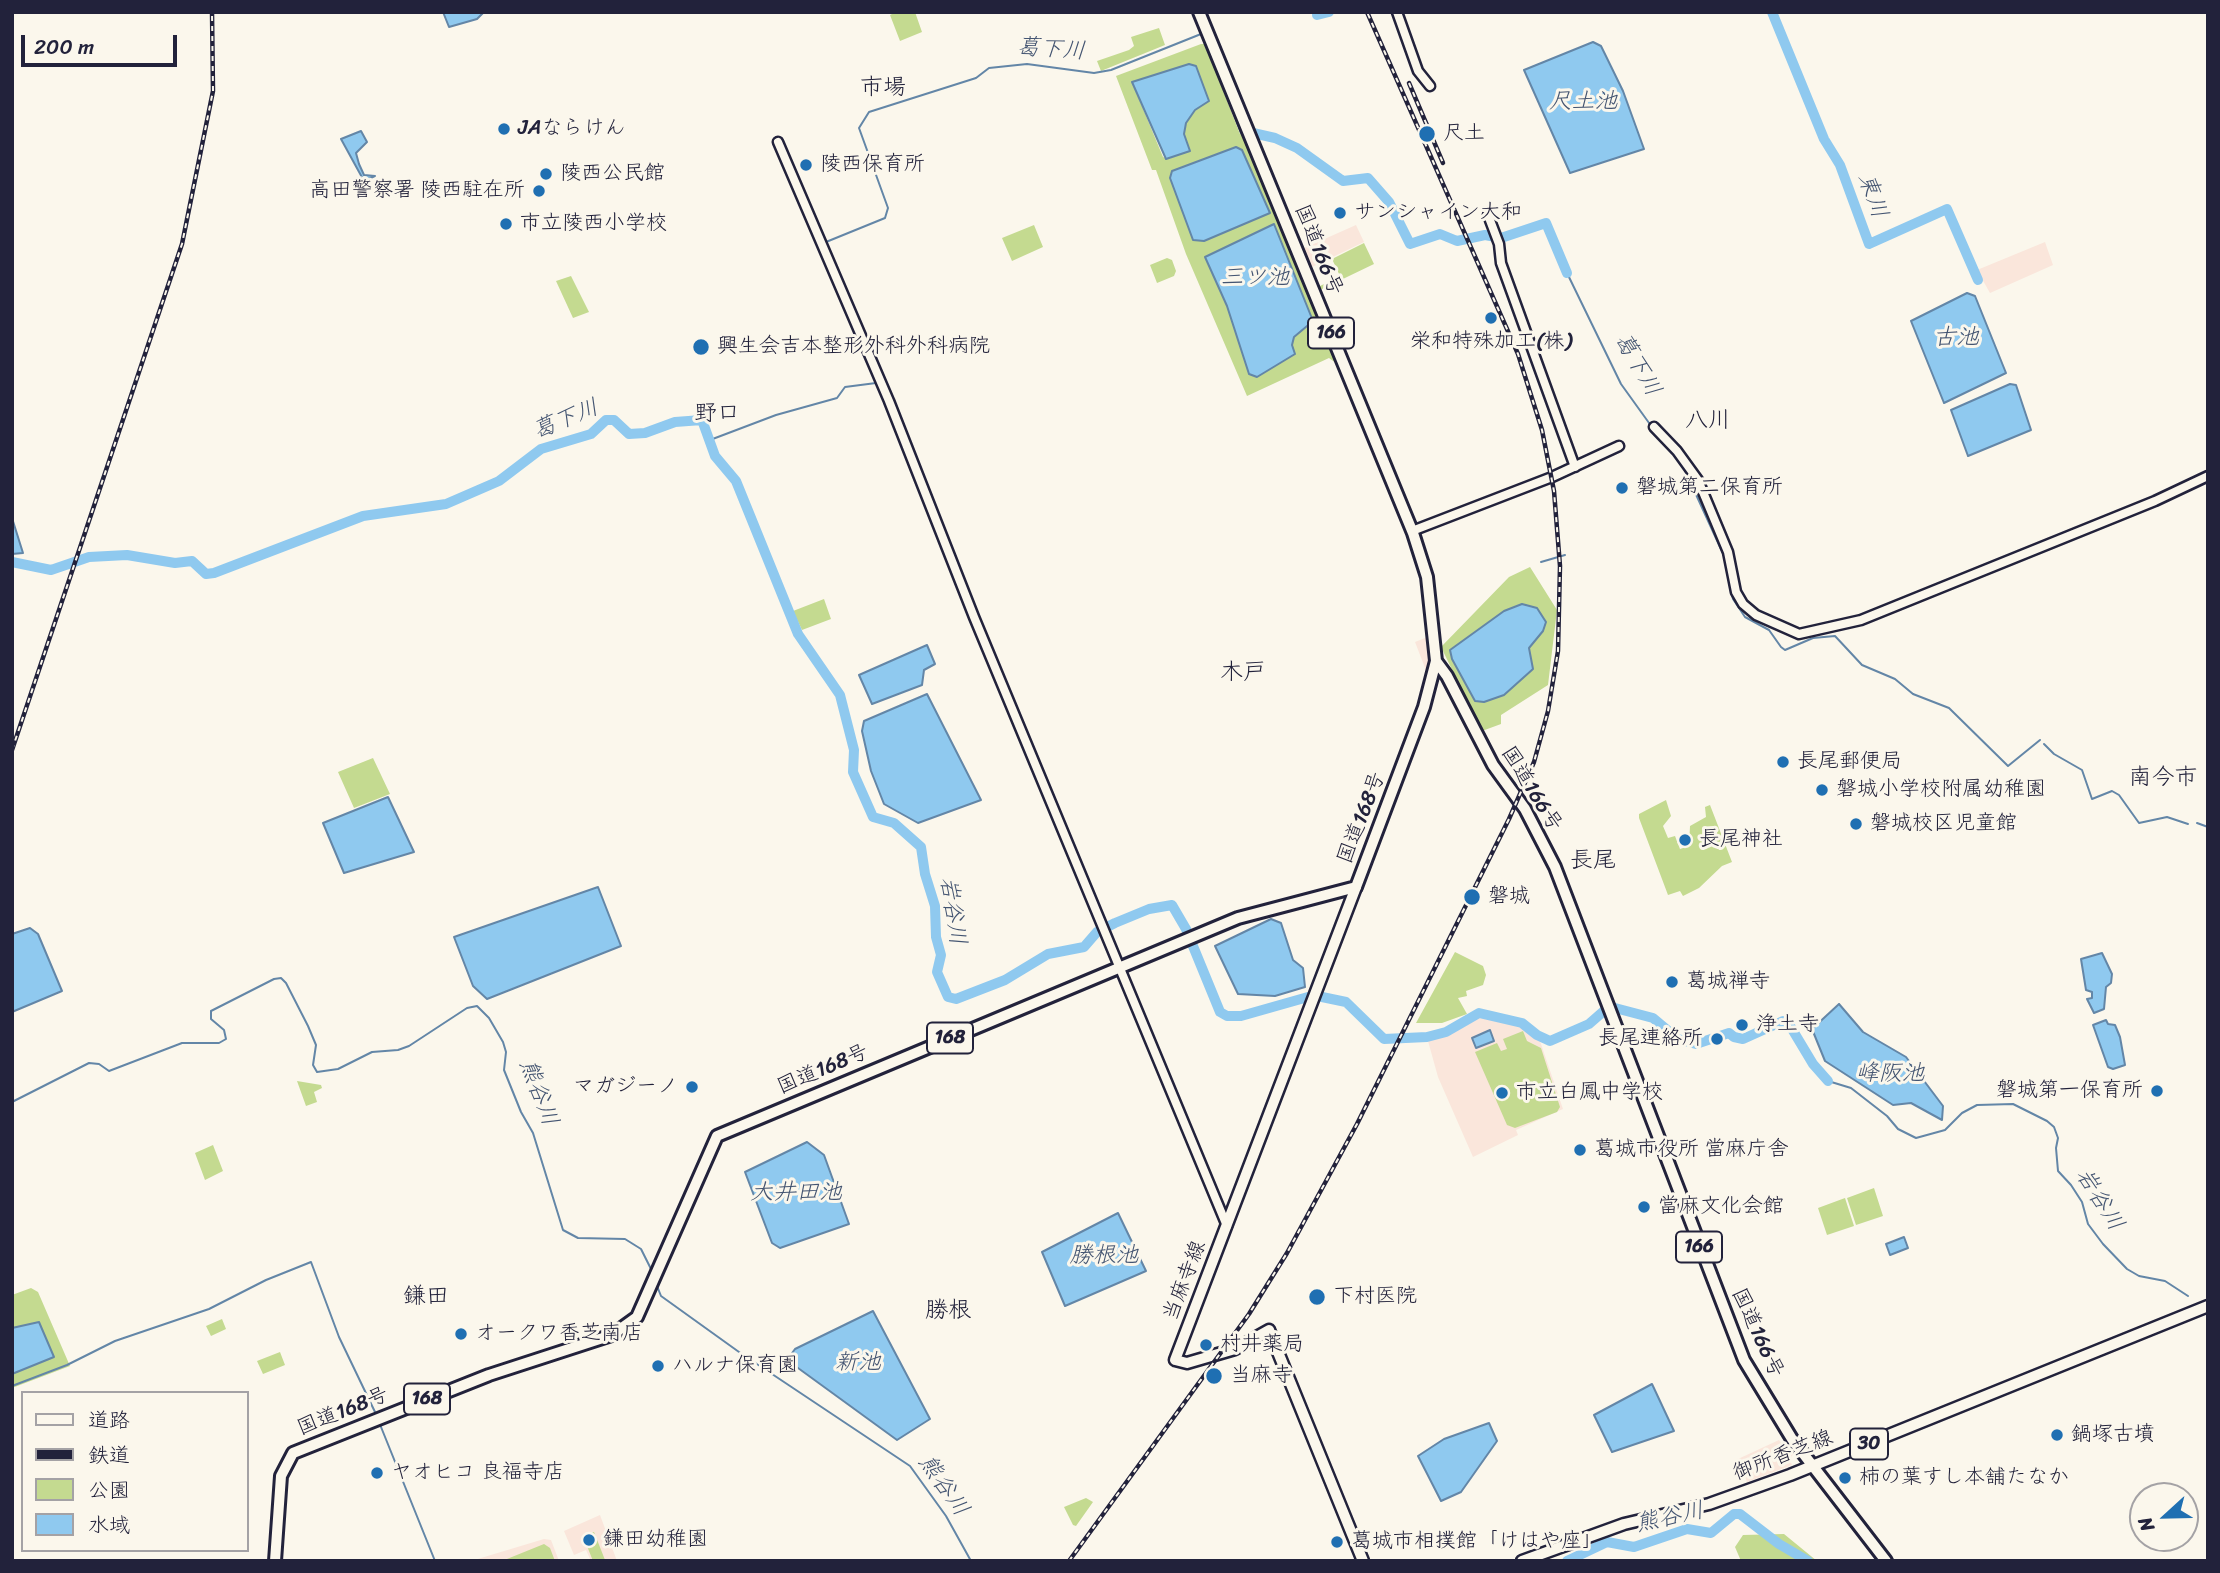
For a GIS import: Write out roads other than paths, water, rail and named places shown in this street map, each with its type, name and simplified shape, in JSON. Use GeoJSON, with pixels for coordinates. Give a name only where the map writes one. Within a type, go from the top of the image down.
{"type":"FeatureCollection","features":[{"type":"Feature","properties":{"kind":"highway","name":"国道166号"},"geometry":{"type":"LineString","coordinates":[[1199,12],[1412,531],[1427,577],[1436,661],[1447,676],[1493,765],[1525,809],[1544,843],[1740,1350],[1792,1439],[1885,1561]]}},
{"type":"Feature","properties":{"kind":"highway","name":"国道168号"},"geometry":{"type":"LineString","coordinates":[[275,1561],[281,1476],[293,1453],[489,1376],[612,1335],[637,1317],[652,1291],[717,1136],[1238,918],[1356,887],[1424,707],[1436,661]]}},
{"type":"Feature","properties":{"kind":"main road","name":"当麻寺線"},"geometry":{"type":"LineString","coordinates":[[1356,887],[1175,1360],[1187,1363],[1235,1349],[1269,1330],[1363,1561]]}},
{"type":"Feature","properties":{"kind":"main road","name":"御所香芝線"},"geometry":{"type":"LineString","coordinates":[[1522,1561],[1614,1527],[1709,1504],[1813,1466],[2208,1306]]}},
{"type":"Feature","properties":{"kind":"street"},"geometry":{"type":"LineString","coordinates":[[1397,12],[1418,71],[1430,86]]}},
{"type":"Feature","properties":{"kind":"street"},"geometry":{"type":"LineString","coordinates":[[778,142],[889,401],[974,617],[1227,1226]]}},
{"type":"Feature","properties":{"kind":"street"},"geometry":{"type":"LineString","coordinates":[[1488,215],[1497,239],[1501,263],[1576,467]]}},
{"type":"Feature","properties":{"kind":"street"},"geometry":{"type":"LineString","coordinates":[[1654,427],[1677,451],[1698,480],[1728,552],[1736,592],[1743,604],[1756,615],[1799,634],[1861,620],[2164,497],[2208,476]]}},
{"type":"Feature","properties":{"kind":"street"},"geometry":{"type":"LineString","coordinates":[[1412,531],[1576,467],[1619,446]]}},
{"type":"Feature","properties":{"kind":"water"},"geometry":{"type":"Polygon","coordinates":[[[443,12],[484,12],[477,19],[449,27],[443,12]]]}},
{"type":"Feature","properties":{"kind":"water","name":"尺土池"},"geometry":{"type":"Polygon","coordinates":[[[1593,42],[1601,46],[1623,91],[1644,149],[1570,173],[1524,70],[1593,42]]]}},
{"type":"Feature","properties":{"kind":"water"},"geometry":{"type":"Polygon","coordinates":[[[1189,64],[1196,66],[1209,101],[1195,110],[1186,123],[1184,134],[1190,151],[1166,159],[1132,82],[1189,64]]]}},
{"type":"Feature","properties":{"kind":"water"},"geometry":{"type":"Polygon","coordinates":[[[361,131],[367,142],[356,153],[359,164],[364,175],[375,176],[364,181],[341,139],[361,131]]]}},
{"type":"Feature","properties":{"kind":"water","name":"三ツ池"},"geometry":{"type":"Polygon","coordinates":[[[1236,147],[1242,150],[1270,213],[1204,241],[1193,240],[1170,178],[1172,171],[1236,147]]]}},
{"type":"Feature","properties":{"kind":"water","name":"三ツ池"},"geometry":{"type":"Polygon","coordinates":[[[1274,224],[1313,321],[1294,337],[1292,345],[1295,354],[1257,377],[1249,374],[1227,306],[1205,257],[1274,224]]]}},
{"type":"Feature","properties":{"kind":"water","name":"古池"},"geometry":{"type":"Polygon","coordinates":[[[1967,293],[1975,296],[2006,373],[1944,403],[1911,321],[1967,293]]]}},
{"type":"Feature","properties":{"kind":"water"},"geometry":{"type":"Polygon","coordinates":[[[2010,384],[2016,385],[2031,430],[1968,456],[1951,410],[2010,384]]]}},
{"type":"Feature","properties":{"kind":"water"},"geometry":{"type":"Polygon","coordinates":[[[12,518],[23,553],[12,554],[12,518]]]}},
{"type":"Feature","properties":{"kind":"water"},"geometry":{"type":"Polygon","coordinates":[[[1522,604],[1537,608],[1546,622],[1543,631],[1529,648],[1533,669],[1504,695],[1484,702],[1475,701],[1452,659],[1450,650],[1504,611],[1522,604]]]}},
{"type":"Feature","properties":{"kind":"water"},"geometry":{"type":"Polygon","coordinates":[[[927,645],[935,664],[924,670],[922,685],[872,704],[859,675],[927,645]]]}},
{"type":"Feature","properties":{"kind":"water"},"geometry":{"type":"Polygon","coordinates":[[[927,694],[981,800],[918,823],[884,804],[871,771],[862,731],[864,721],[927,694]]]}},
{"type":"Feature","properties":{"kind":"water"},"geometry":{"type":"Polygon","coordinates":[[[388,797],[414,852],[344,873],[323,823],[388,797]]]}},
{"type":"Feature","properties":{"kind":"water"},"geometry":{"type":"Polygon","coordinates":[[[598,887],[621,946],[487,999],[473,986],[454,937],[598,887]]]}},
{"type":"Feature","properties":{"kind":"water"},"geometry":{"type":"Polygon","coordinates":[[[1271,919],[1281,923],[1293,960],[1303,968],[1305,987],[1275,996],[1238,994],[1215,946],[1271,919]]]}},
{"type":"Feature","properties":{"kind":"water"},"geometry":{"type":"Polygon","coordinates":[[[30,928],[38,934],[62,991],[12,1012],[12,934],[30,928]]]}},
{"type":"Feature","properties":{"kind":"water"},"geometry":{"type":"Polygon","coordinates":[[[2102,953],[2112,974],[2111,983],[2106,987],[2104,1009],[2094,1013],[2087,999],[2092,998],[2092,992],[2086,990],[2081,959],[2102,953]]]}},
{"type":"Feature","properties":{"kind":"water","name":"峰阪池"},"geometry":{"type":"Polygon","coordinates":[[[1839,1004],[1863,1032],[1906,1057],[1943,1106],[1942,1120],[1911,1103],[1893,1105],[1825,1061],[1812,1029],[1839,1004]]]}},
{"type":"Feature","properties":{"kind":"water"},"geometry":{"type":"Polygon","coordinates":[[[2106,1020],[2108,1024],[2115,1025],[2125,1065],[2113,1069],[2108,1067],[2093,1025],[2106,1020]]]}},
{"type":"Feature","properties":{"kind":"water"},"geometry":{"type":"Polygon","coordinates":[[[1490,1030],[1494,1041],[1476,1048],[1472,1038],[1490,1030]]]}},
{"type":"Feature","properties":{"kind":"water","name":"大井田池"},"geometry":{"type":"Polygon","coordinates":[[[807,1142],[824,1155],[849,1224],[780,1248],[772,1243],[745,1172],[807,1142]]]}},
{"type":"Feature","properties":{"kind":"water","name":"勝根池"},"geometry":{"type":"Polygon","coordinates":[[[1118,1213],[1146,1271],[1065,1306],[1042,1252],[1118,1213]]]}},
{"type":"Feature","properties":{"kind":"water"},"geometry":{"type":"Polygon","coordinates":[[[1904,1237],[1908,1248],[1890,1255],[1886,1244],[1904,1237]]]}},
{"type":"Feature","properties":{"kind":"water","name":"新池"},"geometry":{"type":"Polygon","coordinates":[[[873,1311],[930,1419],[897,1440],[787,1360],[795,1349],[873,1311]]]}},
{"type":"Feature","properties":{"kind":"water"},"geometry":{"type":"Polygon","coordinates":[[[39,1322],[54,1357],[12,1374],[12,1328],[39,1322]]]}},
{"type":"Feature","properties":{"kind":"water"},"geometry":{"type":"Polygon","coordinates":[[[1652,1384],[1674,1431],[1612,1452],[1594,1415],[1652,1384]]]}},
{"type":"Feature","properties":{"kind":"water"},"geometry":{"type":"Polygon","coordinates":[[[1489,1423],[1497,1441],[1461,1492],[1441,1501],[1418,1456],[1444,1439],[1489,1423]]]}},
{"type":"Feature","properties":{"kind":"waterway","name":"東川"},"geometry":{"type":"LineString","coordinates":[[1317,15],[1329,12]]}},
{"type":"Feature","properties":{"kind":"waterway","name":"東川"},"geometry":{"type":"LineString","coordinates":[[1772,12],[1824,139],[1840,165],[1869,244],[1947,209],[1978,280]]}},
{"type":"Feature","properties":{"kind":"waterway","name":"葛下川"},"geometry":{"type":"LineString","coordinates":[[826,242],[885,218],[888,208],[859,128],[869,112],[976,78],[989,68],[1027,64],[1094,73],[1111,70],[1201,34]]}},
{"type":"Feature","properties":{"kind":"waterway","name":"葛下川"},"geometry":{"type":"LineString","coordinates":[[1213,59],[1241,133]]}},
{"type":"Feature","properties":{"kind":"waterway","name":"葛下川"},"geometry":{"type":"LineString","coordinates":[[1253,133],[1275,138],[1297,148],[1343,181],[1368,178],[1389,202],[1410,244],[1440,234],[1457,241],[1485,235],[1501,238],[1546,223],[1567,273]]}},
{"type":"Feature","properties":{"kind":"waterway","name":"葛下川"},"geometry":{"type":"LineString","coordinates":[[1567,273],[1621,384],[1662,441]]}},
{"type":"Feature","properties":{"kind":"waterway","name":"葛下川"},"geometry":{"type":"LineString","coordinates":[[710,440],[776,415],[837,398],[845,387],[876,383]]}},
{"type":"Feature","properties":{"kind":"waterway","name":"岩谷川"},"geometry":{"type":"LineString","coordinates":[[12,562],[51,570],[89,557],[127,555],[175,563],[192,561],[206,574],[214,573],[363,516],[446,504],[499,481],[541,449],[591,434],[606,420],[614,420],[629,434],[645,433],[675,422],[702,420],[715,456],[736,481],[798,634],[840,695],[854,750],[853,772],[873,817],[894,823],[921,847],[925,874],[935,906],[936,937],[941,955],[937,972],[948,997],[956,999],[1005,980],[1048,954],[1084,947],[1097,932],[1115,923],[1149,909],[1172,905],[1186,929],[1220,1012],[1227,1016],[1241,1016],[1308,997]]}},
{"type":"Feature","properties":{"kind":"waterway","name":"葛下川"},"geometry":{"type":"LineString","coordinates":[[1683,466],[1725,558],[1733,599],[1745,617],[1769,630],[1781,647],[1785,650],[1813,638],[1835,636],[1862,665],[1895,679],[1913,694],[1949,708],[2008,766],[2040,740]]}},
{"type":"Feature","properties":{"kind":"waterway"},"geometry":{"type":"LineString","coordinates":[[1541,562],[1565,555]]}},
{"type":"Feature","properties":{"kind":"waterway","name":"葛下川"},"geometry":{"type":"LineString","coordinates":[[2044,744],[2054,754],[2082,770],[2092,799],[2112,791],[2119,795],[2139,823],[2167,817],[2188,824]]}},
{"type":"Feature","properties":{"kind":"waterway","name":"葛下川"},"geometry":{"type":"LineString","coordinates":[[2197,823],[2208,827]]}},
{"type":"Feature","properties":{"kind":"waterway","name":"熊谷川"},"geometry":{"type":"LineString","coordinates":[[12,1102],[89,1063],[99,1064],[109,1071],[182,1043],[219,1043],[226,1039],[224,1030],[211,1019],[211,1011],[274,979],[281,978],[286,983],[308,1026],[316,1045],[313,1065],[317,1072],[338,1069],[372,1052],[398,1050],[409,1046],[467,1008],[477,1006],[489,1018],[503,1042],[506,1052],[504,1070],[521,1112],[533,1133],[563,1230],[578,1238],[625,1239],[641,1249],[652,1271]]}},
{"type":"Feature","properties":{"kind":"waterway","name":"岩谷川"},"geometry":{"type":"LineString","coordinates":[[1322,997],[1346,1002],[1384,1039],[1427,1037],[1446,1032],[1479,1013],[1522,1023],[1550,1041],[1589,1024],[1605,1010],[1615,1008],[1653,1018],[1678,1039],[1696,1044],[1729,1033],[1743,1039],[1783,1021],[1789,1024],[1813,1064],[1828,1081]]}},
{"type":"Feature","properties":{"kind":"waterway","name":"岩谷川"},"geometry":{"type":"LineString","coordinates":[[1828,1081],[1851,1088],[1887,1116],[1898,1129],[1916,1138],[1945,1130],[1962,1113],[1977,1105],[2013,1104],[2047,1121],[2054,1127],[2058,1138],[2058,1171],[2082,1202],[2088,1224],[2103,1244],[2127,1269],[2139,1276],[2165,1281],[2188,1296]]}},
{"type":"Feature","properties":{"kind":"waterway"},"geometry":{"type":"LineString","coordinates":[[12,1386],[67,1365],[115,1341],[209,1309],[266,1280],[311,1262],[339,1337],[375,1412]]}},
{"type":"Feature","properties":{"kind":"waterway","name":"熊谷川"},"geometry":{"type":"LineString","coordinates":[[657,1286],[661,1296],[739,1352],[910,1466],[946,1516],[971,1561]]}},
{"type":"Feature","properties":{"kind":"waterway"},"geometry":{"type":"LineString","coordinates":[[379,1422],[435,1561]]}},
{"type":"Feature","properties":{"kind":"waterway","name":"熊谷川"},"geometry":{"type":"LineString","coordinates":[[1567,1561],[1607,1542],[1634,1547],[1687,1529],[1711,1533],[1734,1514],[1740,1514],[1779,1544],[1808,1561]]}},
{"type":"Feature","properties":{"kind":"railway"},"geometry":{"type":"LineString","coordinates":[[12,750],[182,244],[213,91],[212,12]]}},
{"type":"Feature","properties":{"kind":"railway"},"geometry":{"type":"LineString","coordinates":[[1069,1561],[1249,1314],[1287,1253],[1357,1124],[1509,819],[1534,762],[1548,711],[1558,651],[1560,566],[1554,491],[1542,430],[1518,354],[1367,12]]}},
{"type":"Feature","properties":{"kind":"railway"},"geometry":{"type":"LineString","coordinates":[[1409,83],[1443,163]]}},
{"type":"Feature","properties":{"kind":"place","name":"JAならけん"},"geometry":{"type":"Point","coordinates":[504,129]}},
{"type":"Feature","properties":{"kind":"place","name":"尺土"},"geometry":{"type":"Point","coordinates":[1427,134]}},
{"type":"Feature","properties":{"kind":"place","name":"陵西保育所"},"geometry":{"type":"Point","coordinates":[806,165]}},
{"type":"Feature","properties":{"kind":"place","name":"陵西公民館"},"geometry":{"type":"Point","coordinates":[546,174]}},
{"type":"Feature","properties":{"kind":"place","name":"高田警察署 陵西駐在所"},"geometry":{"type":"Point","coordinates":[539,191]}},
{"type":"Feature","properties":{"kind":"place","name":"サンシャイン大和"},"geometry":{"type":"Point","coordinates":[1340,213]}},
{"type":"Feature","properties":{"kind":"place","name":"市立陵西小学校"},"geometry":{"type":"Point","coordinates":[506,224]}},
{"type":"Feature","properties":{"kind":"place","name":"栄和特殊加工(株)"},"geometry":{"type":"Point","coordinates":[1491,318]}},
{"type":"Feature","properties":{"kind":"place","name":"興生会吉本整形外科外科病院"},"geometry":{"type":"Point","coordinates":[701,347]}},
{"type":"Feature","properties":{"kind":"place","name":"磐城第二保育所"},"geometry":{"type":"Point","coordinates":[1622,488]}},
{"type":"Feature","properties":{"kind":"place","name":"長尾郵便局"},"geometry":{"type":"Point","coordinates":[1783,762]}},
{"type":"Feature","properties":{"kind":"place","name":"磐城小学校附属幼稚園"},"geometry":{"type":"Point","coordinates":[1822,790]}},
{"type":"Feature","properties":{"kind":"place","name":"磐城校区児童館"},"geometry":{"type":"Point","coordinates":[1856,824]}},
{"type":"Feature","properties":{"kind":"place","name":"長尾神社"},"geometry":{"type":"Point","coordinates":[1685,840]}},
{"type":"Feature","properties":{"kind":"place","name":"磐城"},"geometry":{"type":"Point","coordinates":[1472,897]}},
{"type":"Feature","properties":{"kind":"place","name":"葛城禅寺"},"geometry":{"type":"Point","coordinates":[1672,982]}},
{"type":"Feature","properties":{"kind":"place","name":"浄土寺"},"geometry":{"type":"Point","coordinates":[1742,1025]}},
{"type":"Feature","properties":{"kind":"place","name":"長尾連絡所"},"geometry":{"type":"Point","coordinates":[1717,1039]}},
{"type":"Feature","properties":{"kind":"place","name":"マガジーノ"},"geometry":{"type":"Point","coordinates":[692,1087]}},
{"type":"Feature","properties":{"kind":"place","name":"磐城第一保育所"},"geometry":{"type":"Point","coordinates":[2157,1091]}},
{"type":"Feature","properties":{"kind":"place","name":"市立白鳳中学校"},"geometry":{"type":"Point","coordinates":[1502,1093]}},
{"type":"Feature","properties":{"kind":"place","name":"葛城市役所 當麻庁舎"},"geometry":{"type":"Point","coordinates":[1580,1150]}},
{"type":"Feature","properties":{"kind":"place","name":"當麻文化会館"},"geometry":{"type":"Point","coordinates":[1644,1207]}},
{"type":"Feature","properties":{"kind":"place","name":"下村医院"},"geometry":{"type":"Point","coordinates":[1317,1297]}},
{"type":"Feature","properties":{"kind":"place","name":"オークワ香芝南店"},"geometry":{"type":"Point","coordinates":[461,1334]}},
{"type":"Feature","properties":{"kind":"place","name":"村井薬局"},"geometry":{"type":"Point","coordinates":[1206,1345]}},
{"type":"Feature","properties":{"kind":"place","name":"ハルナ保育園"},"geometry":{"type":"Point","coordinates":[658,1366]}},
{"type":"Feature","properties":{"kind":"place","name":"当麻寺"},"geometry":{"type":"Point","coordinates":[1214,1376]}},
{"type":"Feature","properties":{"kind":"place","name":"鍋塚古墳"},"geometry":{"type":"Point","coordinates":[2057,1435]}},
{"type":"Feature","properties":{"kind":"place","name":"ヤオヒコ 良福寺店"},"geometry":{"type":"Point","coordinates":[377,1473]}},
{"type":"Feature","properties":{"kind":"place","name":"柿の葉すし本舗たなか"},"geometry":{"type":"Point","coordinates":[1845,1478]}},
{"type":"Feature","properties":{"kind":"place","name":"鎌田幼稚園"},"geometry":{"type":"Point","coordinates":[589,1540]}},
{"type":"Feature","properties":{"kind":"place","name":"葛城市相撲館「けはや座」"},"geometry":{"type":"Point","coordinates":[1337,1542]}},
{"type":"Feature","properties":{"kind":"district","name":"市場"},"geometry":{"type":"Point","coordinates":[883,88]}},
{"type":"Feature","properties":{"kind":"district","name":"野口"},"geometry":{"type":"Point","coordinates":[717,414]}},
{"type":"Feature","properties":{"kind":"district","name":"八川"},"geometry":{"type":"Point","coordinates":[1708,421]}},
{"type":"Feature","properties":{"kind":"district","name":"木戸"},"geometry":{"type":"Point","coordinates":[1243,673]}},
{"type":"Feature","properties":{"kind":"district","name":"南今市"},"geometry":{"type":"Point","coordinates":[2163,778]}},
{"type":"Feature","properties":{"kind":"district","name":"長尾"},"geometry":{"type":"Point","coordinates":[1593,861]}},
{"type":"Feature","properties":{"kind":"district","name":"鎌田"},"geometry":{"type":"Point","coordinates":[426,1297]}},
{"type":"Feature","properties":{"kind":"district","name":"勝根"},"geometry":{"type":"Point","coordinates":[948,1311]}}]}
